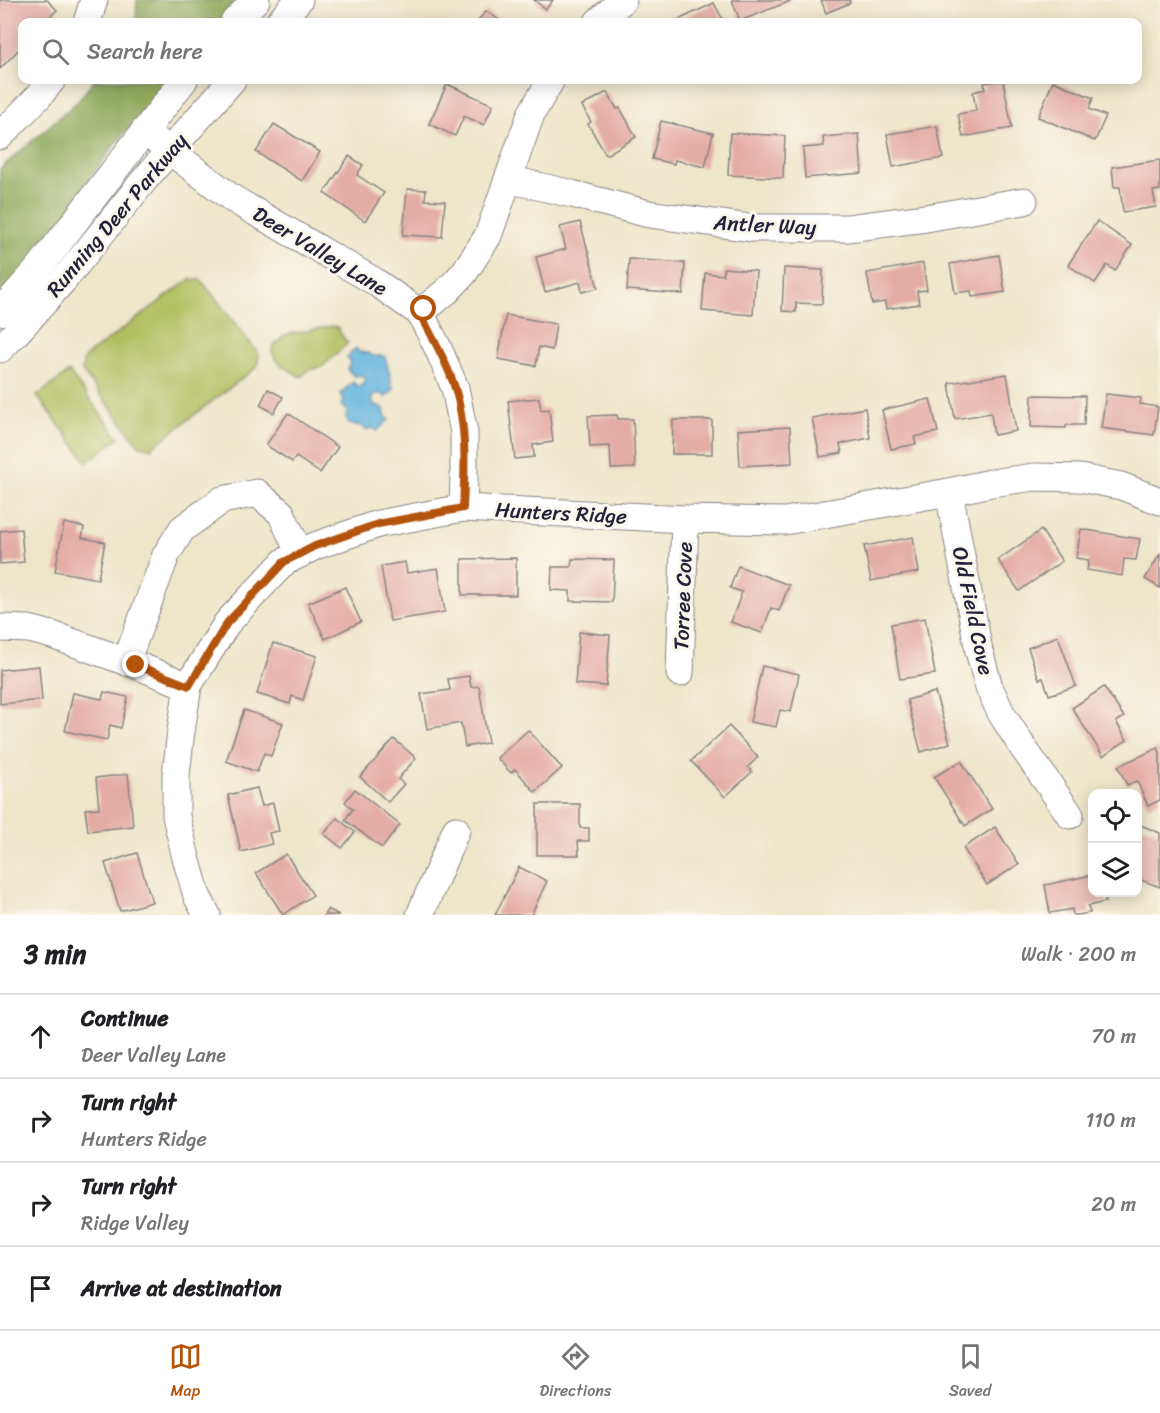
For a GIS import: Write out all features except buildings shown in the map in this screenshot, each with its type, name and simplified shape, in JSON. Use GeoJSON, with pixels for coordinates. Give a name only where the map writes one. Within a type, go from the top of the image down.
{"type":"FeatureCollection","features":[{"type":"Feature","properties":{"kind":"street"},"geometry":{"type":"LineString","coordinates":[[88,18],[94,0]]}},
{"type":"Feature","properties":{"kind":"street"},"geometry":{"type":"LineString","coordinates":[[238,18],[256,0]]}},
{"type":"Feature","properties":{"kind":"street"},"geometry":{"type":"LineString","coordinates":[[282,18],[298,0]]}},
{"type":"Feature","properties":{"kind":"street"},"geometry":{"type":"LineString","coordinates":[[603,18],[623,0]]}},
{"type":"Feature","properties":{"kind":"street"},"geometry":{"type":"LineString","coordinates":[[0,136],[49,84]]}},
{"type":"Feature","properties":{"kind":"street","name":"Running Deer Parkway"},"geometry":{"type":"LineString","coordinates":[[0,312],[39,268],[181,84]]}},
{"type":"Feature","properties":{"kind":"street","name":"Running Deer Parkway"},"geometry":{"type":"LineString","coordinates":[[0,349],[24,326],[142,183],[229,84]]}},
{"type":"Feature","properties":{"kind":"street"},"geometry":{"type":"LineString","coordinates":[[420,313],[448,290],[464,273],[488,236],[531,114],[549,84]]}},
{"type":"Feature","properties":{"kind":"street","name":"Deer Valley Lane"},"geometry":{"type":"LineString","coordinates":[[144,131],[232,199],[374,281],[420,313],[455,388],[464,432],[463,508]]}},
{"type":"Feature","properties":{"kind":"street","name":"Antler Way"},"geometry":{"type":"LineString","coordinates":[[508,179],[649,214],[751,228],[848,228],[926,218],[1024,201]]}},
{"type":"Feature","properties":{"kind":"street","name":"Hunters Ridge"},"geometry":{"type":"LineString","coordinates":[[207,915],[197,896],[176,816],[176,775],[189,686],[227,623],[284,562],[315,546],[378,524],[463,508],[685,519],[784,521],[1035,477],[1080,478],[1121,486],[1160,501]]}},
{"type":"Feature","properties":{"kind":"street"},"geometry":{"type":"LineString","coordinates":[[126,662],[166,555],[182,530],[222,500],[257,492],[281,513],[300,554]]}},
{"type":"Feature","properties":{"kind":"street","name":"Old Field Cove"},"geometry":{"type":"LineString","coordinates":[[949,492],[979,651],[989,687],[1001,713],[1070,815]]}},
{"type":"Feature","properties":{"kind":"street","name":"Torree Cove"},"geometry":{"type":"LineString","coordinates":[[680,674],[685,519]]}},
{"type":"Feature","properties":{"kind":"street"},"geometry":{"type":"LineString","coordinates":[[0,628],[29,629],[52,635],[189,686]]}},
{"type":"Feature","properties":{"kind":"street"},"geometry":{"type":"LineString","coordinates":[[420,915],[456,830]]}},
{"type":"Feature","properties":{"kind":"green space"},"geometry":{"type":"Polygon","coordinates":[[[137,0],[243,0],[226,18],[136,18],[137,0]]]}},
{"type":"Feature","properties":{"kind":"green space"},"geometry":{"type":"Polygon","coordinates":[[[91,84],[168,84],[115,144],[77,197],[33,268],[0,294],[0,169],[79,100],[91,84]]]}},
{"type":"Feature","properties":{"kind":"green space"},"geometry":{"type":"Polygon","coordinates":[[[190,279],[201,280],[259,354],[257,367],[151,448],[140,446],[82,371],[84,358],[190,279]]]}},
{"type":"Feature","properties":{"kind":"green space"},"geometry":{"type":"Polygon","coordinates":[[[337,327],[348,343],[322,367],[308,370],[301,377],[281,365],[272,352],[272,348],[285,335],[337,327]]]}},
{"type":"Feature","properties":{"kind":"green space"},"geometry":{"type":"Polygon","coordinates":[[[69,372],[119,438],[87,462],[37,396],[69,372]]]}},
{"type":"Feature","properties":{"kind":"water"},"geometry":{"type":"Polygon","coordinates":[[[356,348],[359,352],[373,356],[384,356],[391,376],[391,385],[394,389],[386,397],[380,393],[372,397],[373,403],[384,409],[389,420],[377,431],[373,428],[366,430],[361,425],[349,424],[346,417],[347,411],[341,405],[344,401],[340,394],[353,382],[360,386],[365,382],[363,375],[354,376],[347,369],[351,362],[347,357],[356,348]]]}},
{"type":"Feature","properties":{"kind":"route"},"geometry":{"type":"LineString","coordinates":[[136,665],[189,686],[227,623],[284,562],[315,546],[378,524],[463,508],[464,432],[455,388],[420,313],[424,309]]}}]}
